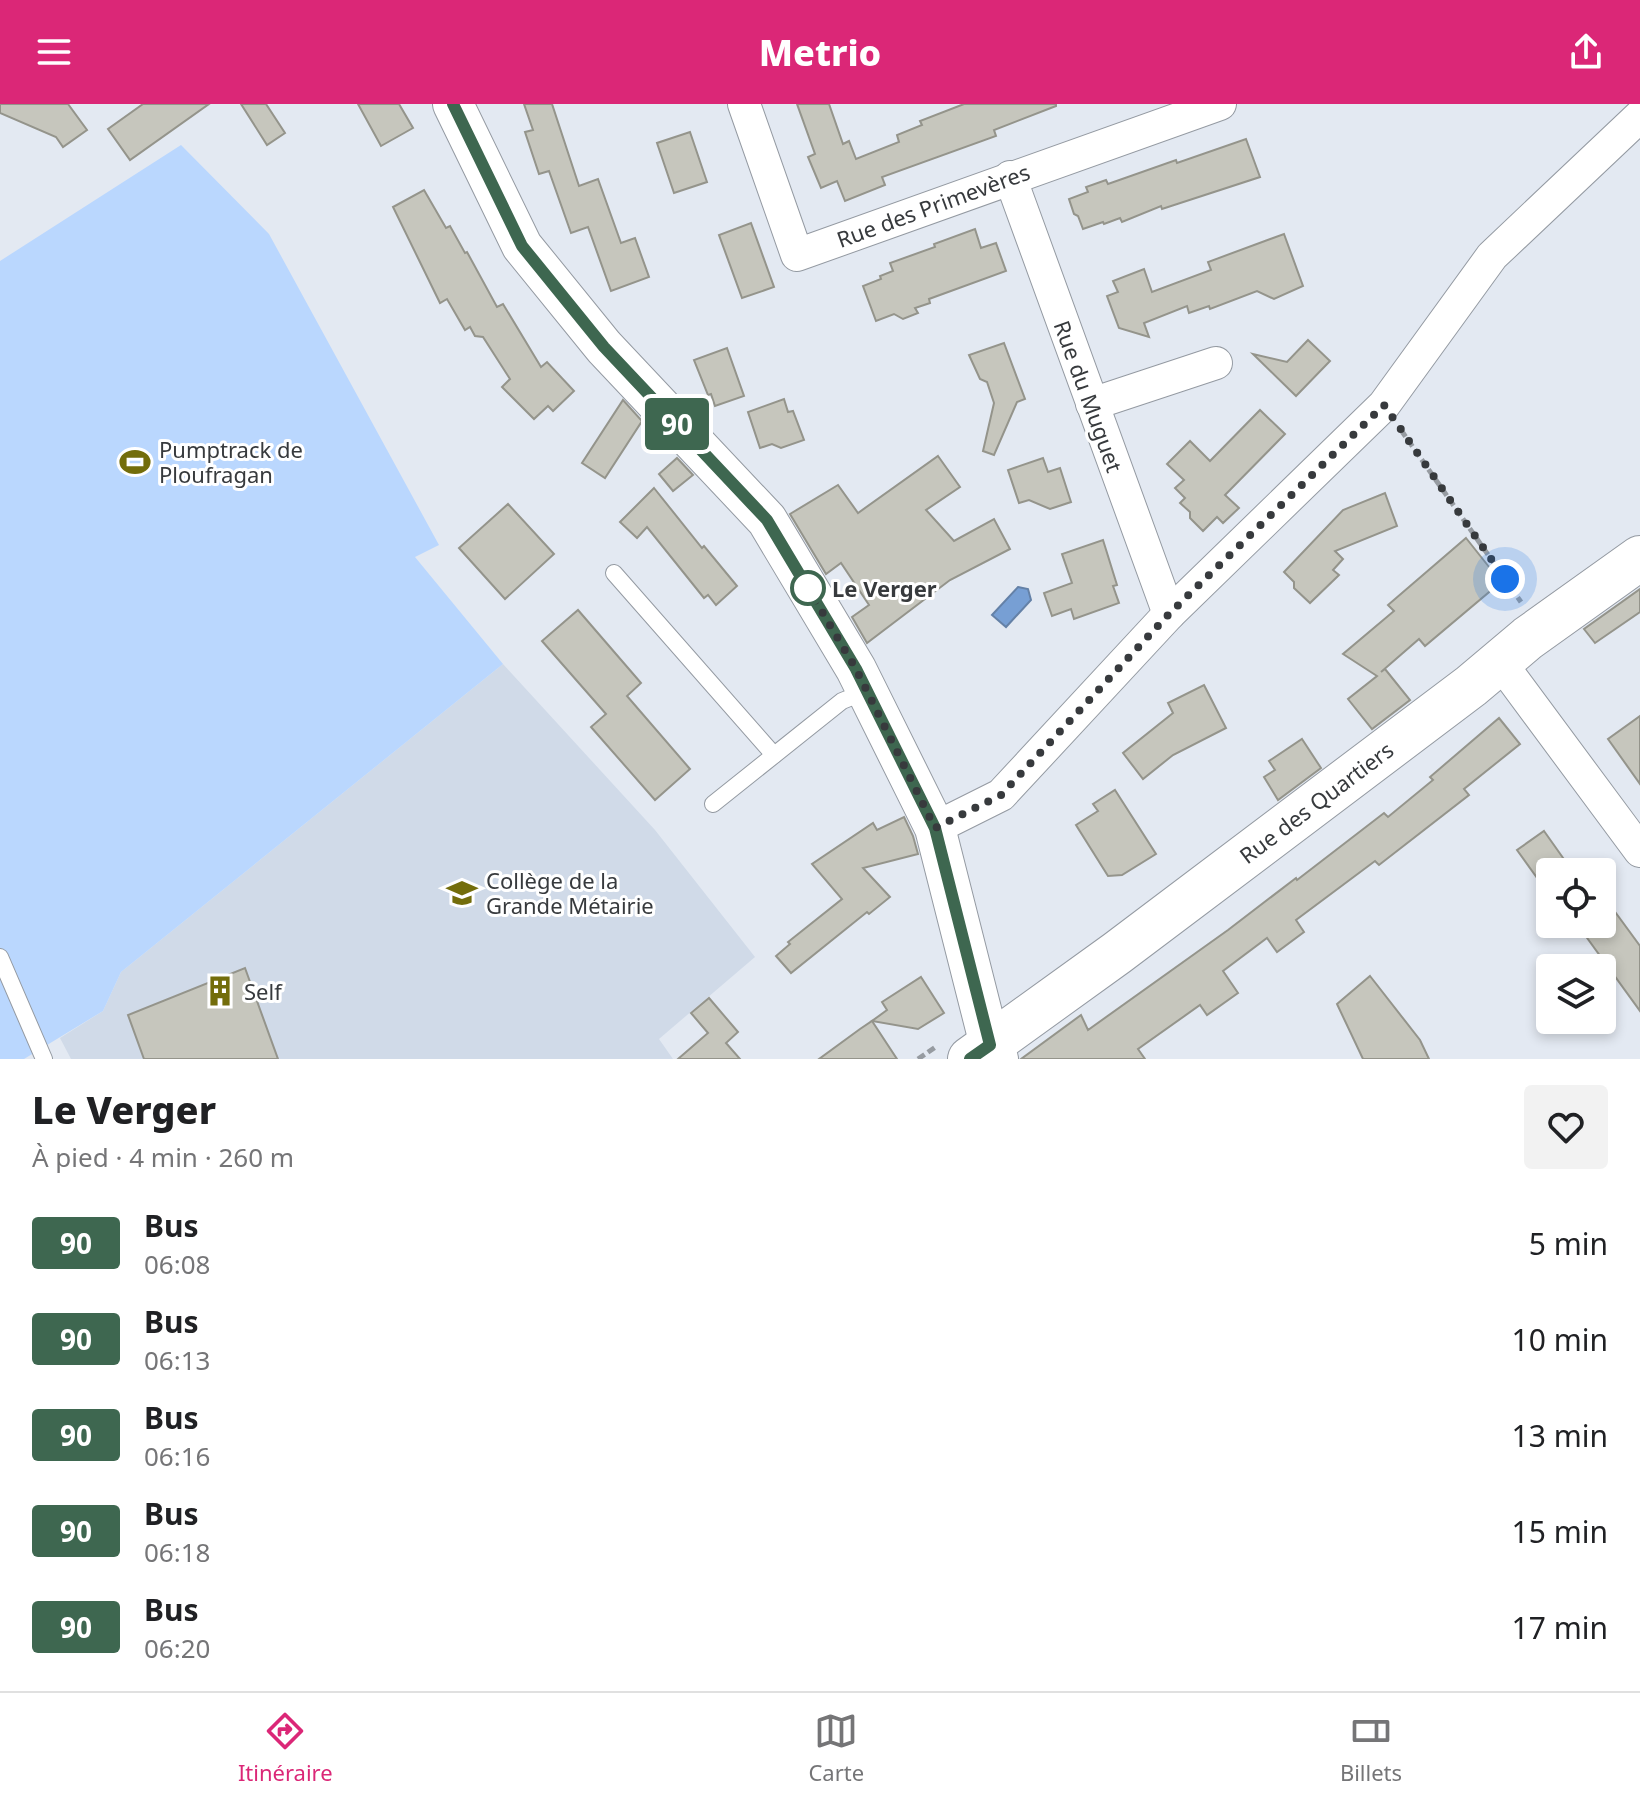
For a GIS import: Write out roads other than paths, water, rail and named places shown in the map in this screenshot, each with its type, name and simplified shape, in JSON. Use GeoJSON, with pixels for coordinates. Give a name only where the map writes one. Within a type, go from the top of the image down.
{"type":"FeatureCollection","features":[{"type":"Feature","properties":{"kind":"main road","name":"Rue des Quartiers"},"geometry":{"type":"LineString","coordinates":[[986,1054],[1540,629],[1640,558]]}},
{"type":"Feature","properties":{"kind":"street"},"geometry":{"type":"LineString","coordinates":[[453,104],[522,246],[604,347],[767,520],[867,691],[935,828],[986,1054]]}},
{"type":"Feature","properties":{"kind":"street","name":"Rue des Primevères"},"geometry":{"type":"LineString","coordinates":[[744,104],[797,255],[1220,104]]}},
{"type":"Feature","properties":{"kind":"street"},"geometry":{"type":"LineString","coordinates":[[935,828],[1001,795],[1169,614],[1384,405],[1492,256],[1640,116]]}},
{"type":"Feature","properties":{"kind":"street","name":"Rue du Muguet"},"geometry":{"type":"LineString","coordinates":[[1010,177],[1169,614]]}},
{"type":"Feature","properties":{"kind":"street"},"geometry":{"type":"LineString","coordinates":[[1092,404],[1216,363]]}},
{"type":"Feature","properties":{"kind":"street"},"geometry":{"type":"LineString","coordinates":[[1500,662],[1640,851]]}},
{"type":"Feature","properties":{"kind":"lane"},"geometry":{"type":"LineString","coordinates":[[614,573],[774,755]]}},
{"type":"Feature","properties":{"kind":"lane"},"geometry":{"type":"LineString","coordinates":[[713,804],[842,701],[867,691]]}},
{"type":"Feature","properties":{"kind":"lane"},"geometry":{"type":"LineString","coordinates":[[0,957],[44,1059]]}},
{"type":"Feature","properties":{"kind":"place","name":"Pumptrack de Ploufragan"},"geometry":{"type":"Point","coordinates":[135,462]}},
{"type":"Feature","properties":{"kind":"place","name":"Le Verger"},"geometry":{"type":"Point","coordinates":[808,588]}},
{"type":"Feature","properties":{"kind":"place","name":"Collège de la Grande Métairie"},"geometry":{"type":"Point","coordinates":[462,893]}},
{"type":"Feature","properties":{"kind":"place","name":"Self"},"geometry":{"type":"Point","coordinates":[220,991]}}]}
